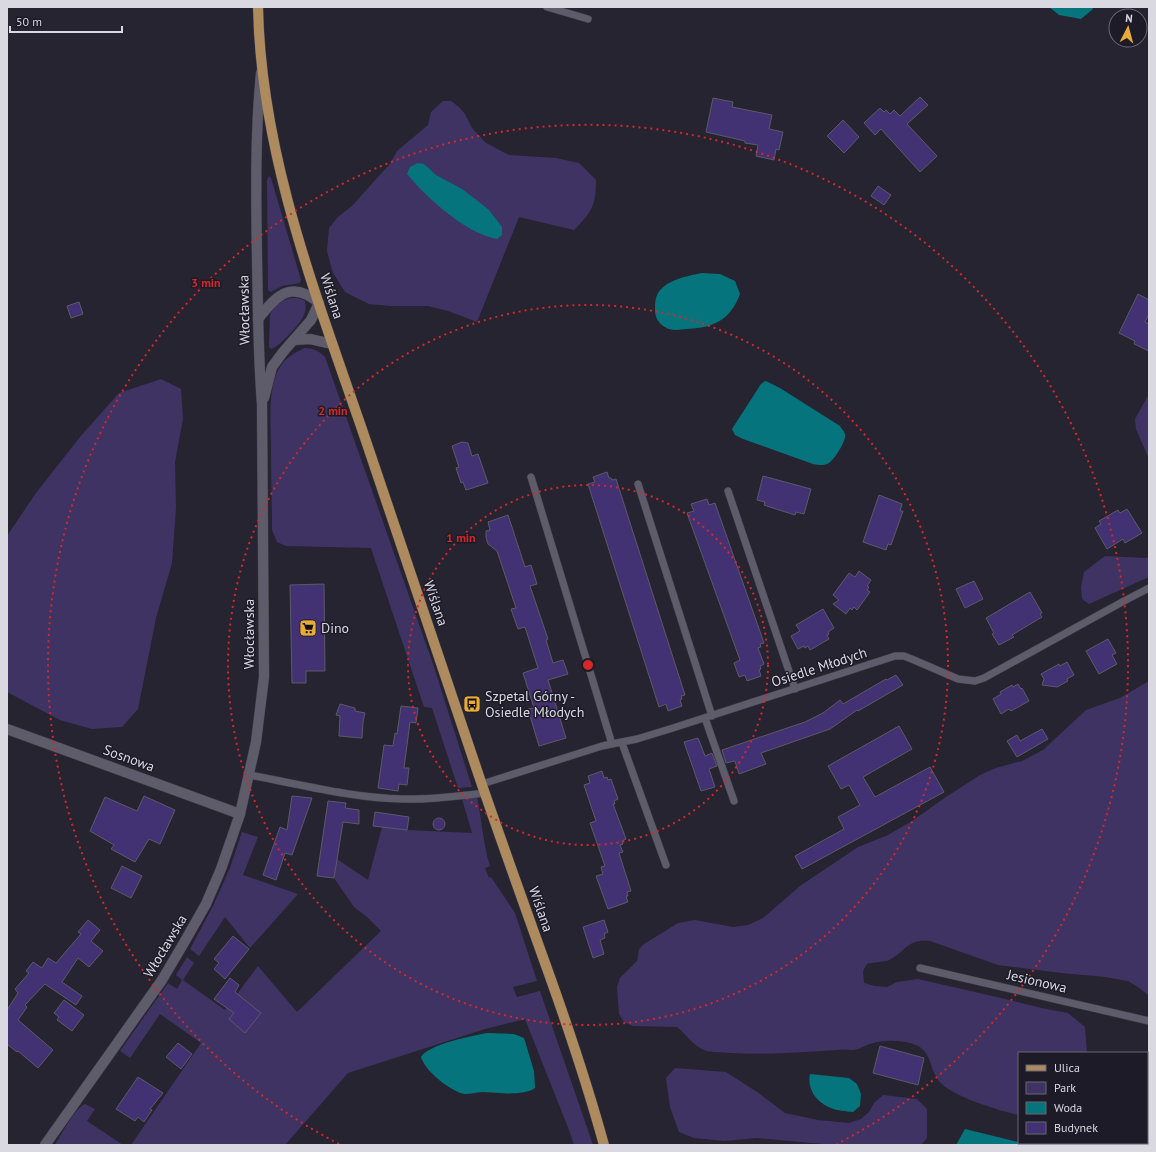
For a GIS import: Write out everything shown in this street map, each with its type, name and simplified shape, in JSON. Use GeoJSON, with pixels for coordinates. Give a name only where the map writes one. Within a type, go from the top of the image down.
{"type":"FeatureCollection","features":[{"type":"Feature","properties":{"kind":"main road","name":"Wiślana"},"geometry":{"type":"LineString","coordinates":[[258,7],[261,65],[268,116],[279,170],[291,213],[332,344],[485,794],[564,1018],[604,1145]]}},
{"type":"Feature","properties":{"kind":"main road","name":"Włocławska"},"geometry":{"type":"LineString","coordinates":[[45,1145],[162,980],[186,941],[206,904],[221,869],[240,814],[249,775],[264,677],[262,404],[259,364],[256,192],[257,112],[261,65]]}},
{"type":"Feature","properties":{"kind":"main road"},"geometry":{"type":"LineString","coordinates":[[258,319],[274,300],[286,293],[299,292],[307,295],[319,303],[311,320],[272,367],[262,404]]}},
{"type":"Feature","properties":{"kind":"main road"},"geometry":{"type":"LineString","coordinates":[[294,340],[310,339],[332,344]]}},
{"type":"Feature","properties":{"kind":"main road","name":"Sosnowa"},"geometry":{"type":"LineString","coordinates":[[7,729],[240,814]]}},
{"type":"Feature","properties":{"kind":"lane"},"geometry":{"type":"LineString","coordinates":[[547,7],[588,19]]}},
{"type":"Feature","properties":{"kind":"lane"},"geometry":{"type":"LineString","coordinates":[[531,476],[612,744]]}},
{"type":"Feature","properties":{"kind":"lane"},"geometry":{"type":"LineString","coordinates":[[638,484],[734,801]]}},
{"type":"Feature","properties":{"kind":"lane"},"geometry":{"type":"LineString","coordinates":[[728,491],[795,689]]}},
{"type":"Feature","properties":{"kind":"lane","name":"Osiedle Młodych"},"geometry":{"type":"LineString","coordinates":[[482,784],[602,746],[622,743],[709,717],[894,656],[909,658],[958,679],[975,681],[984,678],[1124,600],[1149,588]]}},
{"type":"Feature","properties":{"kind":"lane"},"geometry":{"type":"LineString","coordinates":[[622,743],[666,864]]}},
{"type":"Feature","properties":{"kind":"lane"},"geometry":{"type":"LineString","coordinates":[[249,775],[369,796],[403,799],[441,798],[485,794]]}},
{"type":"Feature","properties":{"kind":"lane","name":"Jesionowa"},"geometry":{"type":"LineString","coordinates":[[920,968],[1149,1021]]}},
{"type":"Feature","properties":{"kind":"green space"},"geometry":{"type":"Polygon","coordinates":[[[443,101],[451,101],[459,107],[465,114],[472,128],[486,143],[509,155],[556,158],[579,163],[596,180],[595,196],[592,208],[574,230],[519,217],[477,322],[448,311],[428,306],[391,306],[369,304],[345,292],[333,273],[327,251],[329,228],[338,217],[352,206],[390,164],[397,151],[428,125],[431,112],[443,101]]]}},
{"type":"Feature","properties":{"kind":"green space"},"geometry":{"type":"Polygon","coordinates":[[[269,176],[271,178],[301,280],[300,283],[282,286],[271,292],[268,290],[267,180],[269,176]]]}},
{"type":"Feature","properties":{"kind":"green space"},"geometry":{"type":"Polygon","coordinates":[[[298,298],[305,301],[306,309],[304,315],[301,321],[288,336],[271,349],[269,347],[270,315],[279,304],[284,300],[298,298]]]}},
{"type":"Feature","properties":{"kind":"green space"},"geometry":{"type":"Polygon","coordinates":[[[304,348],[316,350],[325,357],[433,664],[472,787],[458,788],[432,708],[424,707],[371,548],[286,546],[277,542],[272,530],[271,395],[276,375],[282,364],[290,356],[304,348]]]}},
{"type":"Feature","properties":{"kind":"green space"},"geometry":{"type":"Polygon","coordinates":[[[161,379],[181,389],[183,419],[175,462],[176,508],[172,563],[156,618],[138,709],[122,727],[92,729],[60,720],[7,692],[7,536],[36,493],[80,437],[119,393],[161,379]]]}},
{"type":"Feature","properties":{"kind":"green space"},"geometry":{"type":"Polygon","coordinates":[[[1149,394],[1149,459],[1136,429],[1135,419],[1149,394]]]}},
{"type":"Feature","properties":{"kind":"green space"},"geometry":{"type":"Polygon","coordinates":[[[1105,556],[1149,557],[1149,577],[1089,604],[1082,599],[1081,587],[1084,572],[1105,556]]]}},
{"type":"Feature","properties":{"kind":"green space"},"geometry":{"type":"Polygon","coordinates":[[[1149,681],[1149,996],[1128,981],[998,965],[930,941],[922,941],[911,944],[889,960],[867,964],[863,971],[864,983],[875,986],[887,987],[897,982],[918,979],[1068,1013],[1085,1027],[1087,1052],[1018,1052],[1018,1115],[980,1103],[950,1090],[938,1079],[927,1054],[916,1045],[906,1042],[883,1041],[853,1050],[758,1054],[714,1052],[700,1048],[677,1027],[633,1026],[624,1022],[619,1014],[617,987],[620,978],[637,961],[639,949],[644,944],[678,923],[695,920],[733,927],[748,925],[763,918],[800,886],[858,847],[888,835],[912,821],[980,775],[996,768],[1022,761],[1043,750],[1086,710],[1120,698],[1149,681]]]}},
{"type":"Feature","properties":{"kind":"green space"},"geometry":{"type":"Polygon","coordinates":[[[477,797],[490,866],[485,868],[489,878],[491,877],[515,913],[537,981],[513,987],[517,997],[540,991],[593,1145],[574,1145],[525,1019],[485,1029],[348,1073],[285,1145],[131,1145],[201,1043],[160,1014],[130,1058],[120,1051],[168,983],[177,989],[182,980],[176,975],[187,957],[194,963],[183,980],[225,1010],[258,966],[297,1012],[381,931],[354,907],[334,878],[337,859],[368,880],[382,827],[407,830],[472,833],[462,799],[477,797]]]}},
{"type":"Feature","properties":{"kind":"green space"},"geometry":{"type":"Polygon","coordinates":[[[242,832],[258,837],[243,875],[298,894],[250,948],[225,917],[199,956],[190,949],[213,906],[230,868],[242,832]]]}},
{"type":"Feature","properties":{"kind":"green space"},"geometry":{"type":"Polygon","coordinates":[[[675,1068],[726,1072],[757,1092],[785,1113],[818,1120],[849,1123],[861,1119],[869,1112],[874,1103],[883,1095],[917,1099],[927,1109],[927,1138],[921,1145],[834,1145],[757,1138],[724,1141],[694,1138],[679,1132],[670,1107],[666,1078],[675,1068]]]}},
{"type":"Feature","properties":{"kind":"green space"},"geometry":{"type":"Polygon","coordinates":[[[85,1104],[95,1109],[87,1121],[123,1145],[55,1145],[73,1116],[81,1106],[85,1104]]]}},
{"type":"Feature","properties":{"kind":"water"},"geometry":{"type":"Polygon","coordinates":[[[1049,7],[1092,7],[1093,9],[1081,19],[1059,15],[1049,7]]]}},
{"type":"Feature","properties":{"kind":"water"},"geometry":{"type":"Polygon","coordinates":[[[418,163],[424,164],[436,175],[462,189],[489,210],[502,227],[502,235],[497,239],[472,230],[436,204],[407,174],[410,167],[418,163]]]}},
{"type":"Feature","properties":{"kind":"water"},"geometry":{"type":"Polygon","coordinates":[[[702,273],[720,274],[735,281],[740,294],[731,311],[719,321],[704,327],[675,330],[669,329],[660,324],[655,313],[655,304],[660,290],[671,282],[702,273]]]}},
{"type":"Feature","properties":{"kind":"water"},"geometry":{"type":"Polygon","coordinates":[[[765,381],[780,388],[840,426],[845,434],[844,441],[837,454],[829,463],[823,465],[813,464],[735,435],[732,429],[761,384],[765,381]]]}},
{"type":"Feature","properties":{"kind":"water"},"geometry":{"type":"Polygon","coordinates":[[[487,1033],[514,1034],[524,1038],[534,1071],[535,1088],[530,1091],[518,1093],[484,1092],[465,1094],[453,1089],[439,1080],[423,1063],[421,1057],[426,1052],[441,1044],[487,1033]]]}},
{"type":"Feature","properties":{"kind":"water"},"geometry":{"type":"Polygon","coordinates":[[[810,1074],[849,1078],[857,1084],[861,1094],[860,1106],[853,1112],[836,1110],[821,1102],[811,1090],[809,1080],[810,1074]]]}},
{"type":"Feature","properties":{"kind":"water"},"geometry":{"type":"Polygon","coordinates":[[[965,1129],[1018,1142],[1018,1144],[1030,1145],[956,1145],[965,1129]]]}},
{"type":"Feature","properties":{"kind":"building"},"geometry":{"type":"Polygon","coordinates":[[[920,97],[928,105],[907,124],[937,156],[920,172],[881,129],[875,135],[864,123],[880,108],[884,112],[886,110],[890,114],[894,110],[900,116],[920,97]]]}},
{"type":"Feature","properties":{"kind":"building"},"geometry":{"type":"Polygon","coordinates":[[[713,98],[733,102],[732,107],[772,115],[769,129],[783,132],[779,150],[776,149],[774,160],[756,156],[758,145],[745,143],[745,141],[706,132],[713,98]]]}},
{"type":"Feature","properties":{"kind":"building"},"geometry":{"type":"Polygon","coordinates":[[[843,120],[859,137],[844,153],[827,136],[843,120]]]}},
{"type":"Feature","properties":{"kind":"building"},"geometry":{"type":"Polygon","coordinates":[[[878,186],[891,195],[884,205],[871,196],[878,186]]]}},
{"type":"Feature","properties":{"kind":"building"},"geometry":{"type":"Polygon","coordinates":[[[1138,294],[1149,300],[1149,314],[1145,322],[1149,324],[1149,351],[1134,344],[1135,341],[1119,333],[1138,294]]]}},
{"type":"Feature","properties":{"kind":"building"},"geometry":{"type":"Polygon","coordinates":[[[79,302],[83,314],[71,318],[67,306],[79,302]]]}},
{"type":"Feature","properties":{"kind":"building"},"geometry":{"type":"Polygon","coordinates":[[[462,442],[468,443],[472,456],[478,454],[488,483],[466,490],[463,482],[461,483],[456,468],[459,467],[452,446],[462,442]]]}},
{"type":"Feature","properties":{"kind":"building"},"geometry":{"type":"Polygon","coordinates":[[[607,472],[609,478],[612,480],[616,479],[685,695],[681,696],[682,699],[680,700],[682,706],[668,711],[666,704],[659,707],[588,484],[595,482],[593,477],[607,472]]]}},
{"type":"Feature","properties":{"kind":"building"},"geometry":{"type":"Polygon","coordinates":[[[763,476],[811,489],[804,514],[796,512],[795,515],[764,505],[765,502],[757,500],[763,476]]]}},
{"type":"Feature","properties":{"kind":"building"},"geometry":{"type":"Polygon","coordinates":[[[879,495],[902,504],[900,511],[903,511],[891,545],[888,544],[886,550],[863,542],[879,495]]]}},
{"type":"Feature","properties":{"kind":"building"},"geometry":{"type":"Polygon","coordinates":[[[707,499],[709,505],[715,503],[764,643],[760,644],[761,647],[758,648],[764,664],[760,666],[761,669],[759,670],[761,676],[747,681],[745,675],[739,677],[734,663],[740,660],[687,513],[694,511],[691,504],[707,499]]]}},
{"type":"Feature","properties":{"kind":"building"},"geometry":{"type":"Polygon","coordinates":[[[1127,509],[1142,533],[1125,543],[1123,539],[1107,549],[1095,528],[1101,524],[1099,521],[1118,510],[1120,513],[1127,509]]]}},
{"type":"Feature","properties":{"kind":"building"},"geometry":{"type":"Polygon","coordinates":[[[508,515],[525,567],[531,565],[537,584],[530,586],[548,639],[546,640],[553,663],[563,660],[568,674],[548,680],[566,738],[539,746],[528,709],[534,708],[523,673],[538,668],[525,627],[518,629],[511,609],[516,608],[497,551],[488,544],[486,537],[486,531],[490,530],[488,522],[508,515]]]}},
{"type":"Feature","properties":{"kind":"building"},"geometry":{"type":"Polygon","coordinates":[[[859,571],[871,580],[867,586],[869,587],[867,590],[870,592],[857,610],[854,607],[852,610],[850,608],[846,614],[833,604],[839,600],[833,595],[849,573],[855,577],[859,571]]]}},
{"type":"Feature","properties":{"kind":"building"},"geometry":{"type":"Polygon","coordinates":[[[974,581],[983,599],[965,608],[956,589],[974,581]]]}},
{"type":"Feature","properties":{"kind":"building","name":"Dino"},"geometry":{"type":"Polygon","coordinates":[[[324,584],[325,671],[306,671],[306,683],[292,683],[290,585],[324,584]]]}},
{"type":"Feature","properties":{"kind":"building"},"geometry":{"type":"Polygon","coordinates":[[[1030,592],[1042,613],[1040,614],[1042,617],[1012,635],[1014,637],[999,645],[992,634],[994,633],[986,618],[1030,592]]]}},
{"type":"Feature","properties":{"kind":"building"},"geometry":{"type":"Polygon","coordinates":[[[823,609],[834,628],[828,632],[829,634],[827,635],[829,639],[810,650],[808,646],[798,649],[791,636],[800,631],[796,625],[823,609]]]}},
{"type":"Feature","properties":{"kind":"building"},"geometry":{"type":"Polygon","coordinates":[[[1108,639],[1116,653],[1112,655],[1117,664],[1099,674],[1086,651],[1108,639]]]}},
{"type":"Feature","properties":{"kind":"building"},"geometry":{"type":"Polygon","coordinates":[[[1067,662],[1074,675],[1067,679],[1068,681],[1057,687],[1042,685],[1044,679],[1041,674],[1059,664],[1060,666],[1067,662]]]}},
{"type":"Feature","properties":{"kind":"building"},"geometry":{"type":"Polygon","coordinates":[[[896,675],[903,685],[858,711],[857,710],[830,729],[761,753],[766,764],[739,774],[735,761],[726,763],[722,750],[805,722],[823,713],[840,700],[843,704],[886,679],[887,680],[896,675]]]}},
{"type":"Feature","properties":{"kind":"building"},"geometry":{"type":"Polygon","coordinates":[[[1018,684],[1029,701],[1011,711],[1009,709],[1001,714],[993,699],[1001,694],[1000,692],[1012,685],[1013,687],[1018,684]]]}},
{"type":"Feature","properties":{"kind":"building"},"geometry":{"type":"Polygon","coordinates":[[[340,704],[355,708],[355,711],[365,713],[362,738],[339,736],[340,716],[336,715],[340,704]]]}},
{"type":"Feature","properties":{"kind":"building"},"geometry":{"type":"Polygon","coordinates":[[[401,706],[418,708],[416,723],[410,722],[404,768],[409,768],[407,785],[399,784],[398,791],[378,788],[384,745],[393,746],[395,733],[397,734],[401,706]]]}},
{"type":"Feature","properties":{"kind":"building"},"geometry":{"type":"Polygon","coordinates":[[[899,726],[912,749],[863,777],[875,797],[930,767],[944,792],[802,869],[795,856],[844,829],[838,817],[860,805],[849,785],[841,789],[828,766],[899,726]]]}},
{"type":"Feature","properties":{"kind":"building"},"geometry":{"type":"Polygon","coordinates":[[[1042,729],[1048,739],[1017,757],[1007,741],[1017,735],[1020,741],[1042,729]]]}},
{"type":"Feature","properties":{"kind":"building"},"geometry":{"type":"Polygon","coordinates":[[[698,738],[705,756],[712,753],[717,766],[709,769],[715,787],[701,791],[684,742],[698,738]]]}},
{"type":"Feature","properties":{"kind":"building"},"geometry":{"type":"Polygon","coordinates":[[[602,771],[604,778],[607,777],[608,780],[611,779],[618,799],[614,801],[615,804],[613,804],[626,839],[622,841],[623,844],[620,845],[623,852],[619,853],[631,891],[627,892],[628,896],[626,896],[628,902],[608,909],[596,876],[603,874],[601,867],[605,866],[590,823],[596,821],[584,785],[590,783],[588,776],[602,771]]]}},
{"type":"Feature","properties":{"kind":"building"},"geometry":{"type":"Polygon","coordinates":[[[144,796],[175,810],[160,844],[149,839],[135,862],[111,849],[114,845],[90,831],[105,797],[137,811],[144,796]]]}},
{"type":"Feature","properties":{"kind":"building"},"geometry":{"type":"Polygon","coordinates":[[[292,796],[312,798],[292,855],[285,853],[276,880],[263,875],[280,827],[287,830],[292,796]]]}},
{"type":"Feature","properties":{"kind":"building"},"geometry":{"type":"Polygon","coordinates":[[[328,801],[346,803],[345,808],[359,810],[359,824],[343,822],[334,878],[317,876],[328,801]]]}},
{"type":"Feature","properties":{"kind":"building"},"geometry":{"type":"Polygon","coordinates":[[[375,812],[409,817],[407,830],[373,826],[375,812]]]}},
{"type":"Feature","properties":{"kind":"building"},"geometry":{"type":"Polygon","coordinates":[[[437,818],[441,818],[445,824],[441,830],[437,830],[433,826],[433,822],[437,818]]]}},
{"type":"Feature","properties":{"kind":"building"},"geometry":{"type":"Polygon","coordinates":[[[122,866],[142,876],[131,898],[111,888],[122,866]]]}},
{"type":"Feature","properties":{"kind":"building"},"geometry":{"type":"Polygon","coordinates":[[[88,920],[100,930],[91,941],[103,951],[89,967],[78,958],[62,982],[82,996],[76,1005],[45,984],[25,1005],[27,1007],[18,1020],[53,1050],[38,1068],[7,1044],[7,1010],[18,993],[15,989],[29,973],[26,971],[33,962],[42,968],[48,958],[56,963],[81,934],[78,932],[88,920]]]}},
{"type":"Feature","properties":{"kind":"building"},"geometry":{"type":"Polygon","coordinates":[[[604,920],[608,932],[604,934],[605,938],[600,940],[604,954],[593,958],[583,927],[604,920]]]}},
{"type":"Feature","properties":{"kind":"building"},"geometry":{"type":"Polygon","coordinates":[[[233,936],[249,949],[225,979],[214,969],[219,963],[214,959],[233,936]]]}},
{"type":"Feature","properties":{"kind":"building"},"geometry":{"type":"Polygon","coordinates":[[[230,978],[239,985],[235,992],[261,1013],[245,1033],[229,1019],[234,1013],[214,999],[230,978]]]}},
{"type":"Feature","properties":{"kind":"building"},"geometry":{"type":"Polygon","coordinates":[[[64,1000],[84,1015],[72,1031],[57,1020],[59,1017],[54,1013],[64,1000]]]}},
{"type":"Feature","properties":{"kind":"building"},"geometry":{"type":"Polygon","coordinates":[[[178,1043],[192,1054],[181,1069],[166,1057],[178,1043]]]}},
{"type":"Feature","properties":{"kind":"building"},"geometry":{"type":"Polygon","coordinates":[[[880,1046],[924,1058],[918,1085],[873,1073],[880,1046]]]}},
{"type":"Feature","properties":{"kind":"building"},"geometry":{"type":"Polygon","coordinates":[[[138,1077],[163,1093],[150,1109],[152,1110],[144,1122],[138,1117],[135,1121],[116,1109],[138,1077]]]}},
{"type":"Feature","properties":{"kind":"place","name":"Dino"},"geometry":{"type":"Point","coordinates":[308,628]}},
{"type":"Feature","properties":{"kind":"place","name":"Szpetal Górny - Osiedle Młodych"},"geometry":{"type":"Point","coordinates":[472,704]}}]}
